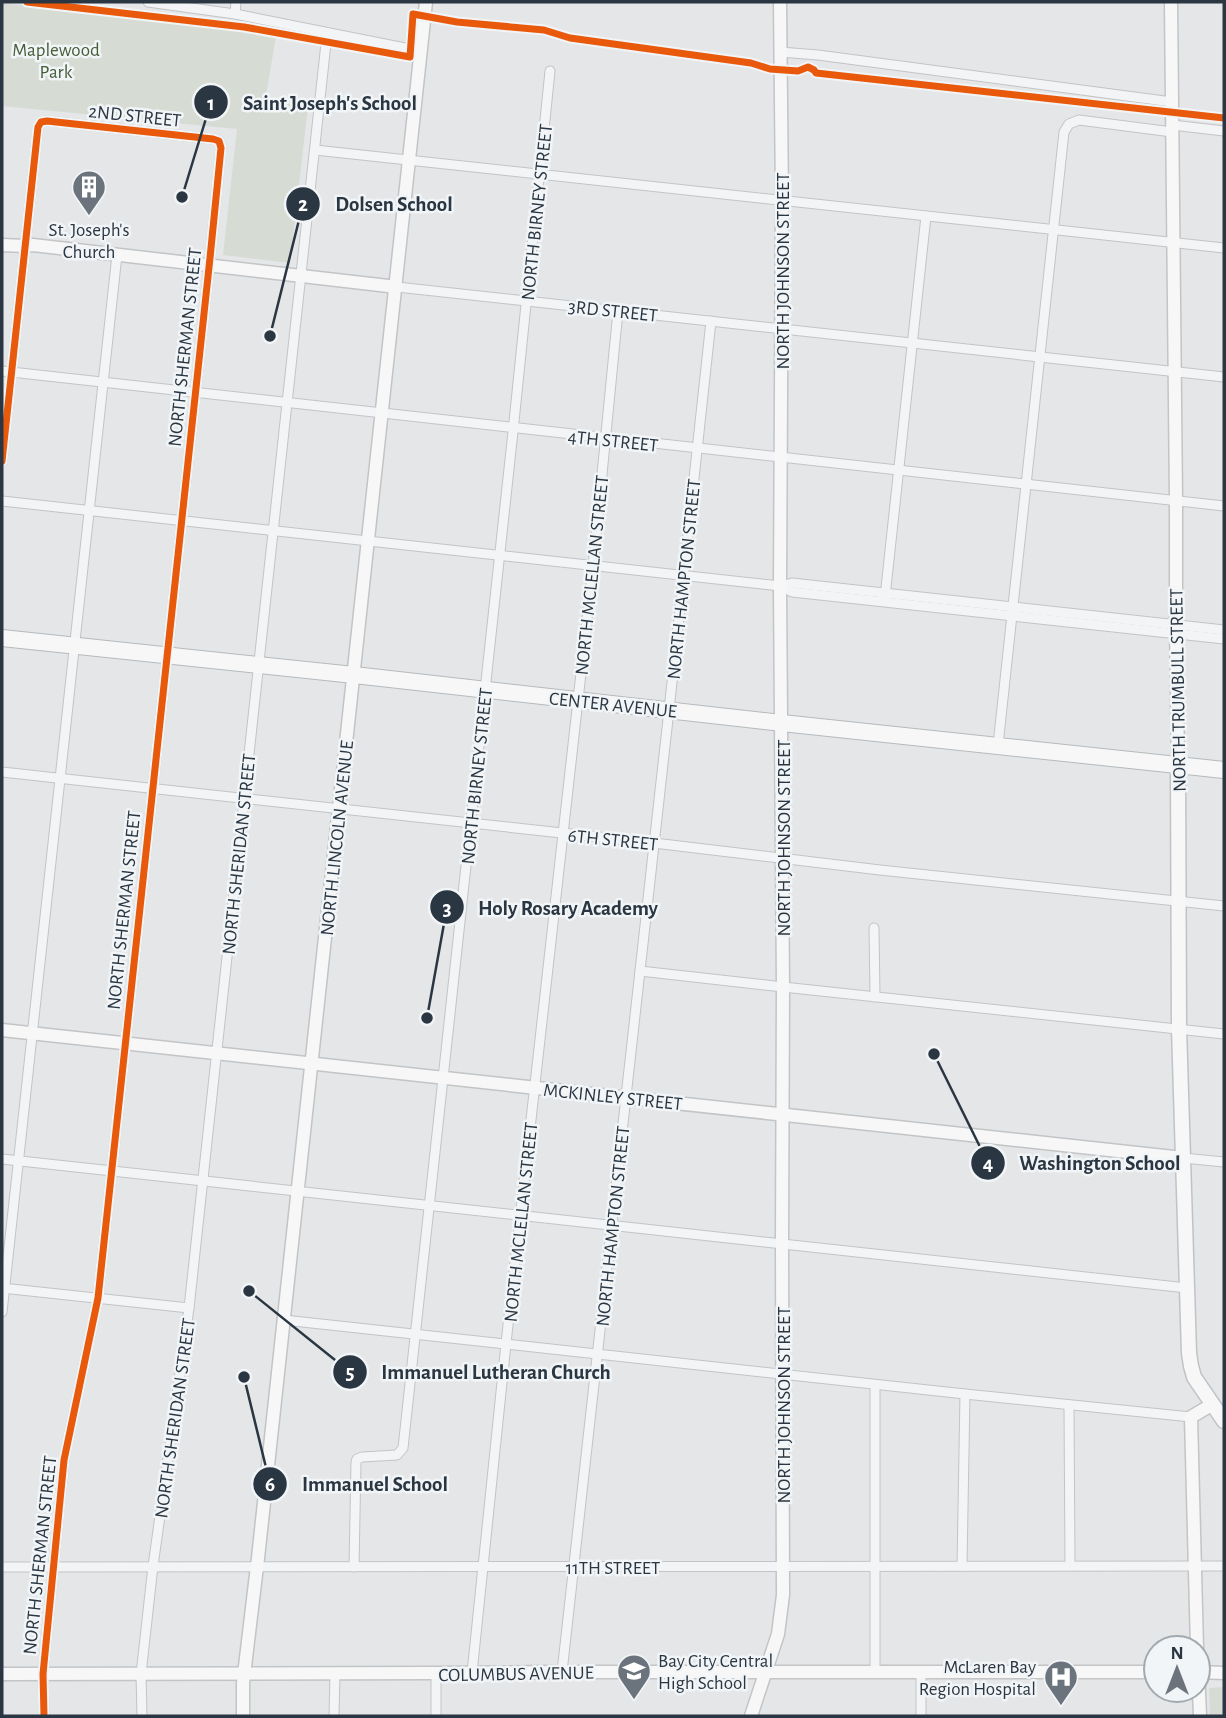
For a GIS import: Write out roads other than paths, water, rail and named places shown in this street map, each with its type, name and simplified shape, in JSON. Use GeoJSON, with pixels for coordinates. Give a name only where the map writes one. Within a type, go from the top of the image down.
{"type":"FeatureCollection","features":[{"type":"Feature","properties":{"kind":"highway","name":"CENTER AVENUE"},"geometry":{"type":"LineString","coordinates":[[2,638],[1224,770]]}},
{"type":"Feature","properties":{"kind":"main road","name":"NORTH TRUMBULL STREET"},"geometry":{"type":"LineString","coordinates":[[1178,765],[1179,1028],[1189,1353],[1194,1377],[1213,1404]]}},
{"type":"Feature","properties":{"kind":"main road"},"geometry":{"type":"LineString","coordinates":[[1213,1404],[1224,1422]]}},
{"type":"Feature","properties":{"kind":"street"},"geometry":{"type":"LineString","coordinates":[[148,2],[235,14],[327,34],[421,49]]}},
{"type":"Feature","properties":{"kind":"street"},"geometry":{"type":"LineString","coordinates":[[235,14],[236,2]]}},
{"type":"Feature","properties":{"kind":"street","name":"NORTH LINCOLN AVENUE"},"geometry":{"type":"LineString","coordinates":[[243,1716],[243,1683],[426,2]]}},
{"type":"Feature","properties":{"kind":"street","name":"NORTH JOHNSON STREET"},"geometry":{"type":"LineString","coordinates":[[751,1716],[778,1634],[782,1612],[783,1567],[780,2]]}},
{"type":"Feature","properties":{"kind":"street","name":"NORTH TRUMBULL STREET"},"geometry":{"type":"LineString","coordinates":[[1171,2],[1178,765]]}},
{"type":"Feature","properties":{"kind":"street","name":"NORTH SHERIDAN STREET"},"geometry":{"type":"LineString","coordinates":[[142,1716],[141,1674],[153,1566],[189,1308],[327,34]]}},
{"type":"Feature","properties":{"kind":"street"},"geometry":{"type":"LineString","coordinates":[[780,52],[1172,102]]}},
{"type":"Feature","properties":{"kind":"street","name":"NORTH BIRNEY STREET"},"geometry":{"type":"LineString","coordinates":[[354,1567],[357,1459],[397,1455],[403,1448],[514,429],[550,71]]}},
{"type":"Feature","properties":{"kind":"street"},"geometry":{"type":"LineString","coordinates":[[998,745],[1064,132],[1069,124],[1079,120],[1224,131]]}},
{"type":"Feature","properties":{"kind":"street","name":"2ND STREET"},"geometry":{"type":"LineString","coordinates":[[25,246],[38,127],[41,122],[213,139],[219,141],[221,148]]}},
{"type":"Feature","properties":{"kind":"street","name":"NORTH SHERMAN STREET"},"geometry":{"type":"LineString","coordinates":[[44,1716],[43,1674],[64,1460],[97,1298],[221,148]]}},
{"type":"Feature","properties":{"kind":"street"},"geometry":{"type":"LineString","coordinates":[[315,150],[1224,248]]}},
{"type":"Feature","properties":{"kind":"street"},"geometry":{"type":"LineString","coordinates":[[885,598],[926,216]]}},
{"type":"Feature","properties":{"kind":"street","name":"3RD STREET"},"geometry":{"type":"LineString","coordinates":[[2,245],[33,245],[209,264],[1224,377]]}},
{"type":"Feature","properties":{"kind":"street"},"geometry":{"type":"LineString","coordinates":[[2,461],[6,372],[25,246]]}},
{"type":"Feature","properties":{"kind":"street"},"geometry":{"type":"LineString","coordinates":[[2,1312],[117,255]]}},
{"type":"Feature","properties":{"kind":"street","name":"NORTH MCLELLAN STREET"},"geometry":{"type":"LineString","coordinates":[[472,1673],[520,1214],[593,566],[618,311]]}},
{"type":"Feature","properties":{"kind":"street","name":"NORTH HAMPTON STREET"},"geometry":{"type":"LineString","coordinates":[[562,1672],[710,321]]}},
{"type":"Feature","properties":{"kind":"street","name":"4TH STREET"},"geometry":{"type":"LineString","coordinates":[[6,372],[1224,506]]}},
{"type":"Feature","properties":{"kind":"street"},"geometry":{"type":"LineString","coordinates":[[2,501],[683,576],[780,586],[792,583],[885,598],[1176,629],[1224,630]]}},
{"type":"Feature","properties":{"kind":"street"},"geometry":{"type":"LineString","coordinates":[[1176,629],[1224,639]]}},
{"type":"Feature","properties":{"kind":"street","name":"6TH STREET"},"geometry":{"type":"LineString","coordinates":[[2,772],[1224,906]]}},
{"type":"Feature","properties":{"kind":"street"},"geometry":{"type":"LineString","coordinates":[[874,928],[875,997]]}},
{"type":"Feature","properties":{"kind":"street"},"geometry":{"type":"LineString","coordinates":[[640,971],[1224,1034]]}},
{"type":"Feature","properties":{"kind":"street","name":"MCKINLEY STREET"},"geometry":{"type":"LineString","coordinates":[[2,1030],[1224,1162]]}},
{"type":"Feature","properties":{"kind":"street"},"geometry":{"type":"LineString","coordinates":[[2,1158],[1187,1288]]}},
{"type":"Feature","properties":{"kind":"street"},"geometry":{"type":"LineString","coordinates":[[3,1288],[189,1308]]}},
{"type":"Feature","properties":{"kind":"street"},"geometry":{"type":"LineString","coordinates":[[284,1320],[1191,1417],[1213,1404]]}},
{"type":"Feature","properties":{"kind":"street"},"geometry":{"type":"LineString","coordinates":[[875,1385],[875,1673]]}},
{"type":"Feature","properties":{"kind":"street"},"geometry":{"type":"LineString","coordinates":[[962,1566],[965,1394]]}},
{"type":"Feature","properties":{"kind":"street"},"geometry":{"type":"LineString","coordinates":[[1069,1405],[1070,1565]]}},
{"type":"Feature","properties":{"kind":"street"},"geometry":{"type":"LineString","coordinates":[[1191,1417],[1197,1634]]}},
{"type":"Feature","properties":{"kind":"street","name":"11TH STREET"},"geometry":{"type":"LineString","coordinates":[[2,1567],[1224,1566]]}},
{"type":"Feature","properties":{"kind":"street","name":"COLUMBUS AVENUE"},"geometry":{"type":"LineString","coordinates":[[2,1674],[1142,1672]]}},
{"type":"Feature","properties":{"kind":"street"},"geometry":{"type":"LineString","coordinates":[[334,1716],[335,1673]]}},
{"type":"Feature","properties":{"kind":"street"},"geometry":{"type":"LineString","coordinates":[[436,1673],[436,1716]]}},
{"type":"Feature","properties":{"kind":"street"},"geometry":{"type":"LineString","coordinates":[[921,1673],[921,1716]]}},
{"type":"Feature","properties":{"kind":"place","name":"Saint Joseph's School"},"geometry":{"type":"Point","coordinates":[182,197]}},
{"type":"Feature","properties":{"kind":"place","name":"St. Joseph's Church"},"geometry":{"type":"Point","coordinates":[89,217]}},
{"type":"Feature","properties":{"kind":"place","name":"Dolsen School"},"geometry":{"type":"Point","coordinates":[270,336]}},
{"type":"Feature","properties":{"kind":"place","name":"Holy Rosary Academy"},"geometry":{"type":"Point","coordinates":[427,1018]}},
{"type":"Feature","properties":{"kind":"place","name":"Washington School"},"geometry":{"type":"Point","coordinates":[934,1054]}},
{"type":"Feature","properties":{"kind":"place","name":"Immanuel Lutheran Church"},"geometry":{"type":"Point","coordinates":[249,1291]}},
{"type":"Feature","properties":{"kind":"place","name":"Immanuel School"},"geometry":{"type":"Point","coordinates":[244,1377]}},
{"type":"Feature","properties":{"kind":"place","name":"Bay City Central High School"},"geometry":{"type":"Point","coordinates":[634,1701]}},
{"type":"Feature","properties":{"kind":"place","name":"McLaren Bay Region Hospital"},"geometry":{"type":"Point","coordinates":[1061,1707]}},
{"type":"Feature","properties":{"kind":"park label","name":"Maplewood Park"},"geometry":{"type":"Point","coordinates":[56,60]}}]}
